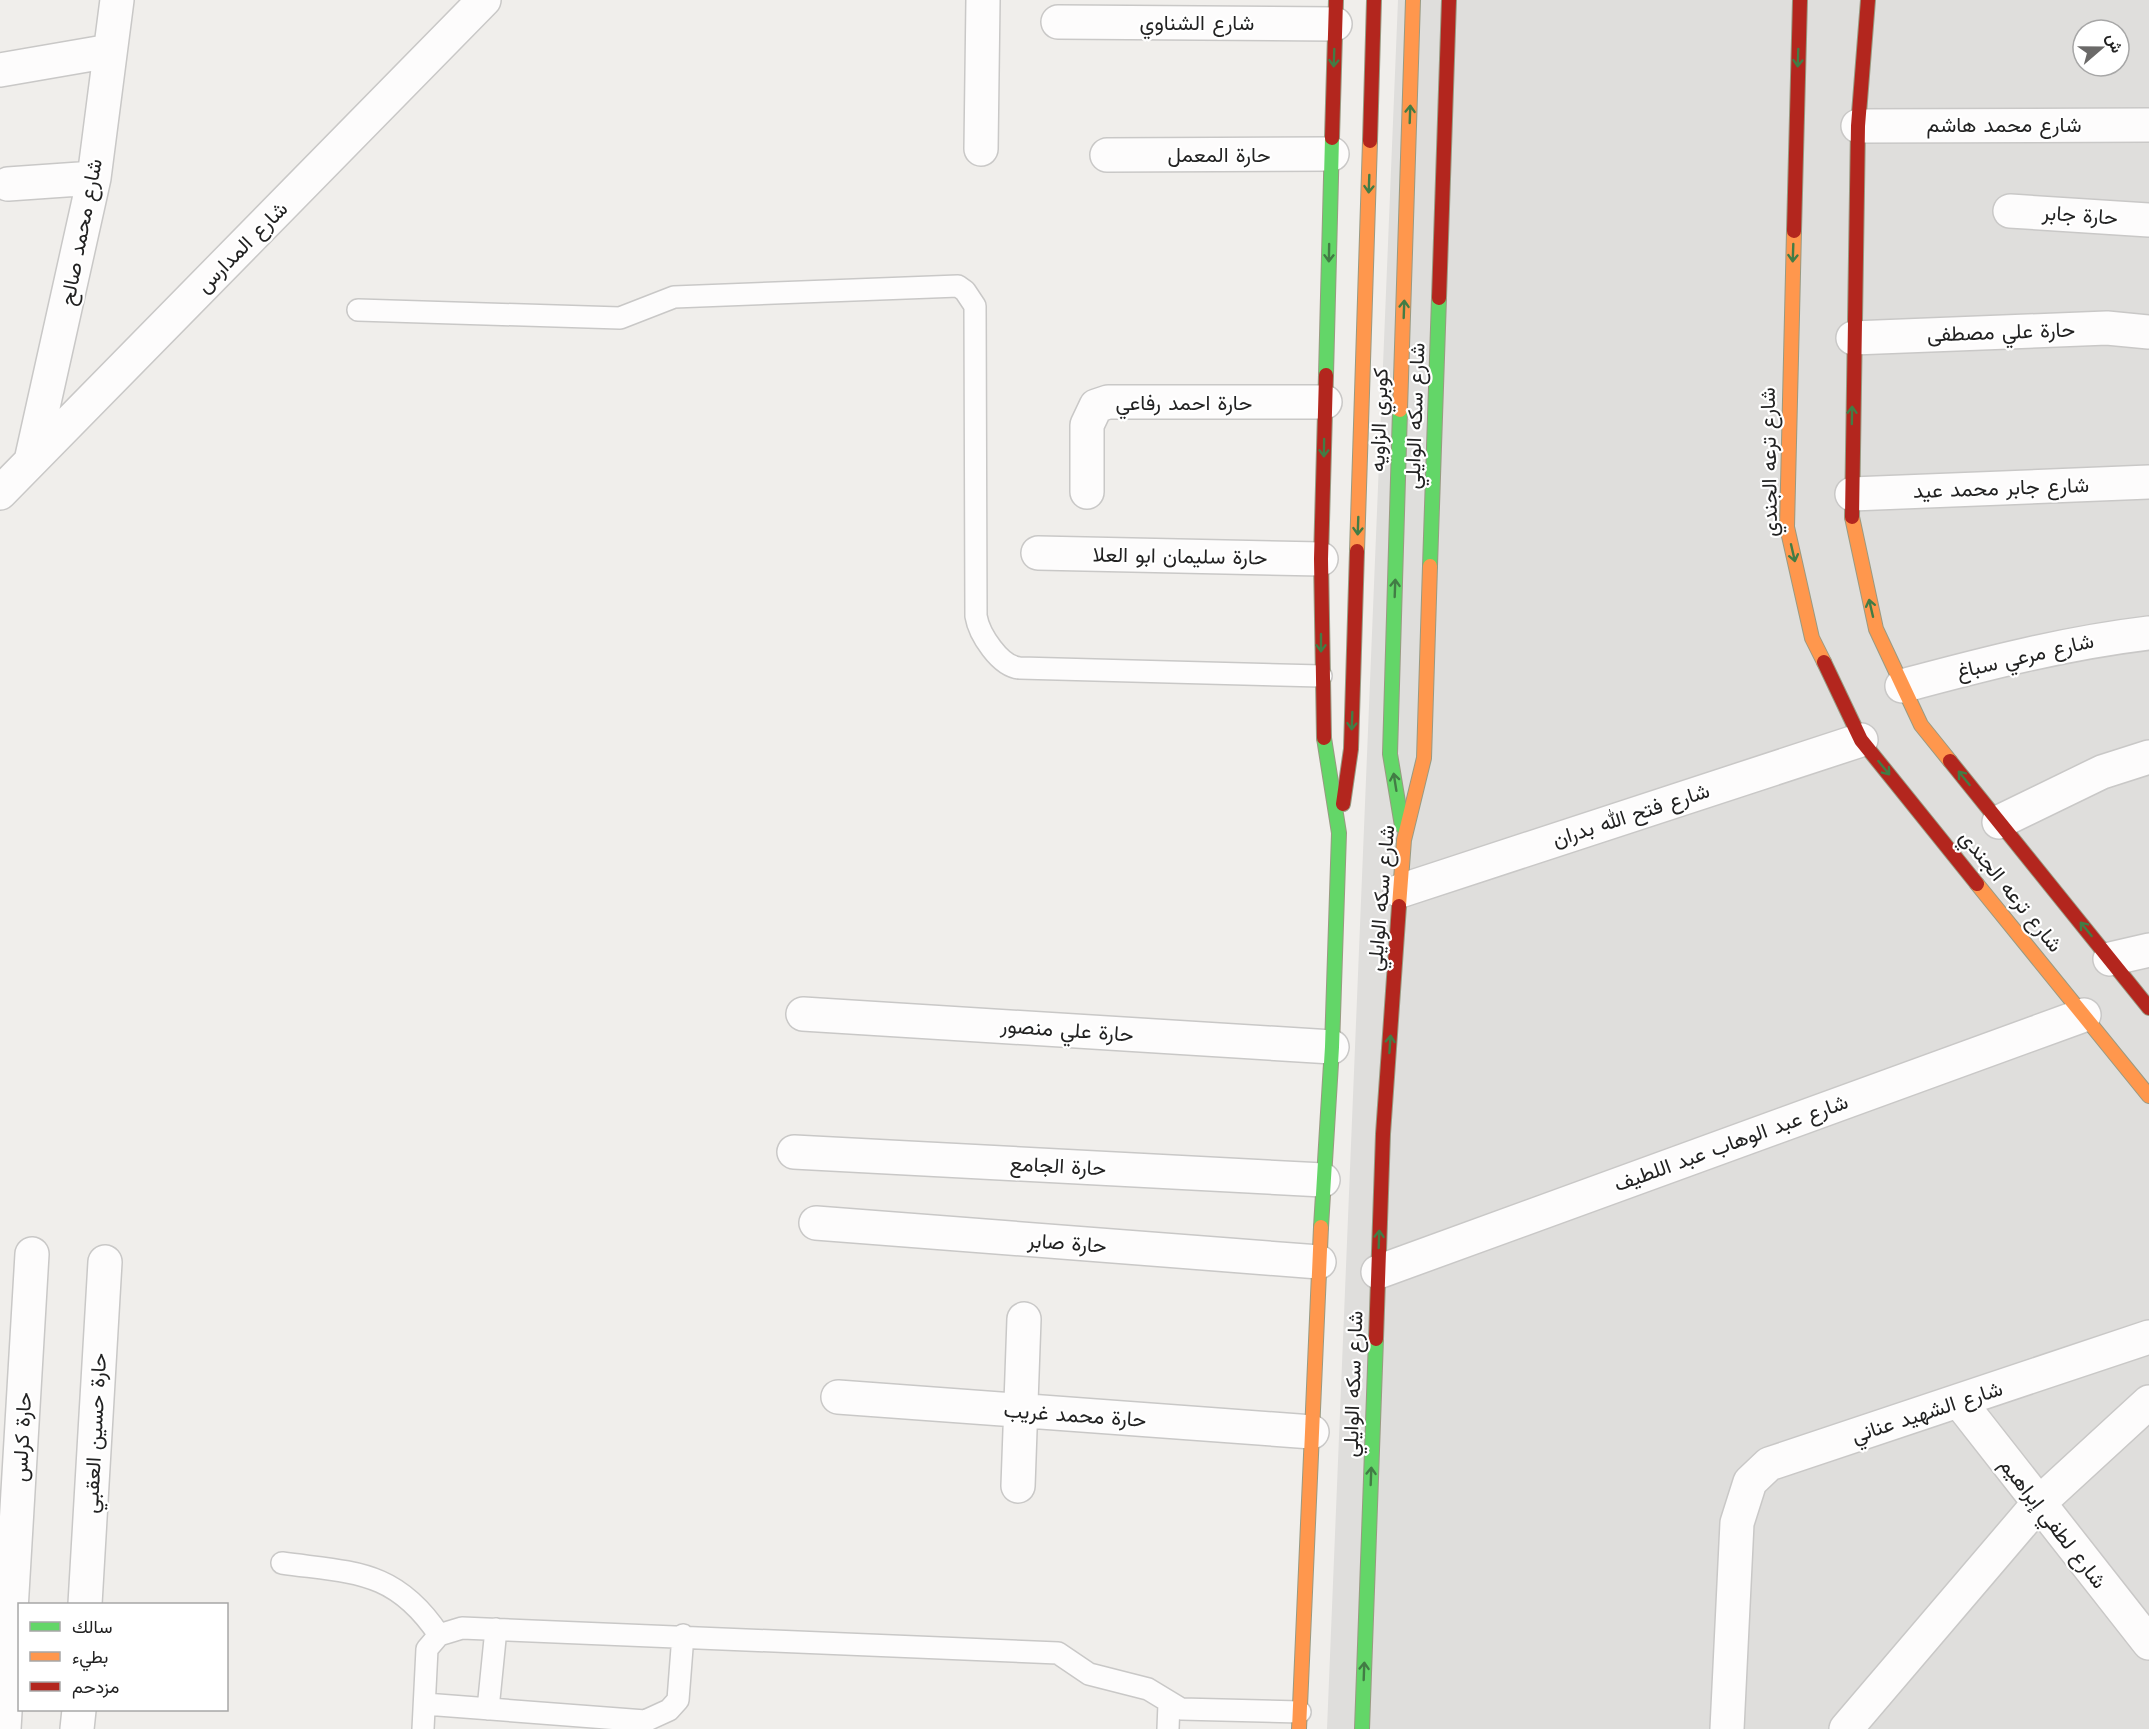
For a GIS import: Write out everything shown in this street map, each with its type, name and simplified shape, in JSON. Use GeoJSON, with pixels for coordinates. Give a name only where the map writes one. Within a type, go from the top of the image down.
{"type":"FeatureCollection","features":[{"type":"Feature","properties":{"kind":"main road","name":"كوبري الزاويه"},"geometry":{"type":"LineString","coordinates":[[1339,833],[1352,749],[1374,0]]}},
{"type":"Feature","properties":{"kind":"main road","name":"كوبري الزاويه"},"geometry":{"type":"LineString","coordinates":[[1404,840],[1390,754],[1413,0]]}},
{"type":"Feature","properties":{"kind":"main road","name":"شارع سكه الوايلي"},"geometry":{"type":"LineString","coordinates":[[1362,1729],[1383,1134],[1404,840],[1424,758],[1449,0]]}},
{"type":"Feature","properties":{"kind":"main road","name":"شارع ترعه الجندي"},"geometry":{"type":"LineString","coordinates":[[1800,0],[1787,527],[1812,638],[1861,740],[2149,1095]]}},
{"type":"Feature","properties":{"kind":"main road","name":"شارع ترعه الجندي"},"geometry":{"type":"LineString","coordinates":[[1868,0],[1858,126],[1853,338],[1852,527],[1876,629],[1921,725],[2149,1008]]}},
{"type":"Feature","properties":{"kind":"main road","name":"شارع سكه الوايلي"},"geometry":{"type":"LineString","coordinates":[[1299,1720],[1323,1180],[1332,1047],[1339,833],[1324,742],[1321,676],[1325,402],[1336,12]]}},
{"type":"Feature","properties":{"kind":"street","name":"شارع محمد صالح"},"geometry":{"type":"LineString","coordinates":[[31,462],[94,178],[117,0]]}},
{"type":"Feature","properties":{"kind":"street","name":"شارع المدارس"},"geometry":{"type":"LineString","coordinates":[[0,493],[484,0]]}},
{"type":"Feature","properties":{"kind":"street"},"geometry":{"type":"LineString","coordinates":[[981,149],[983,0]]}},
{"type":"Feature","properties":{"kind":"street","name":"شارع الشناوي"},"geometry":{"type":"LineString","coordinates":[[1058,22],[1336,12]]}},
{"type":"Feature","properties":{"kind":"street"},"geometry":{"type":"LineString","coordinates":[[0,70],[110,51]]}},
{"type":"Feature","properties":{"kind":"street","name":"شارع محمد هاشم"},"geometry":{"type":"LineString","coordinates":[[1858,126],[2149,125]]}},
{"type":"Feature","properties":{"kind":"street","name":"حارة المعمل"},"geometry":{"type":"LineString","coordinates":[[1107,155],[1332,154]]}},
{"type":"Feature","properties":{"kind":"street"},"geometry":{"type":"LineString","coordinates":[[8,184],[94,178]]}},
{"type":"Feature","properties":{"kind":"street","name":"حارة جابر"},"geometry":{"type":"LineString","coordinates":[[2010,211],[2149,220]]}},
{"type":"Feature","properties":{"kind":"street","name":"حارة علي مصطفى"},"geometry":{"type":"LineString","coordinates":[[1853,338],[2107,328],[2149,332]]}},
{"type":"Feature","properties":{"kind":"street","name":"حارة احمد رفاعي"},"geometry":{"type":"LineString","coordinates":[[1087,492],[1087,425],[1096,406],[1108,402],[1325,402]]}},
{"type":"Feature","properties":{"kind":"street","name":"شارع جابر محمد عيد"},"geometry":{"type":"LineString","coordinates":[[1852,494],[2149,482]]}},
{"type":"Feature","properties":{"kind":"street","name":"حارة سليمان ابو العلا"},"geometry":{"type":"LineString","coordinates":[[1038,554],[1322,559]]}},
{"type":"Feature","properties":{"kind":"street","name":"شارع مرعي سباغ"},"geometry":{"type":"LineString","coordinates":[[1902,686],[2008,657],[2100,639],[2149,633]]}},
{"type":"Feature","properties":{"kind":"street","name":"شارع فتح الله بدران"},"geometry":{"type":"LineString","coordinates":[[1401,891],[1861,740]]}},
{"type":"Feature","properties":{"kind":"street"},"geometry":{"type":"LineString","coordinates":[[1999,822],[2102,772],[2149,757]]}},
{"type":"Feature","properties":{"kind":"street"},"geometry":{"type":"LineString","coordinates":[[2110,959],[2149,950]]}},
{"type":"Feature","properties":{"kind":"street","name":"حارة علي منصور"},"geometry":{"type":"LineString","coordinates":[[803,1014],[1332,1047]]}},
{"type":"Feature","properties":{"kind":"street","name":"شارع عبد الوهاب عبد اللطيف"},"geometry":{"type":"LineString","coordinates":[[1378,1272],[2084,1015]]}},
{"type":"Feature","properties":{"kind":"street","name":"حارة الجامع"},"geometry":{"type":"LineString","coordinates":[[794,1152],[1323,1180]]}},
{"type":"Feature","properties":{"kind":"street","name":"حارة صابر"},"geometry":{"type":"LineString","coordinates":[[816,1223],[1319,1262]]}},
{"type":"Feature","properties":{"kind":"street","name":"حارة كرلس"},"geometry":{"type":"LineString","coordinates":[[4,1729],[15,1616],[7,1561],[32,1254]]}},
{"type":"Feature","properties":{"kind":"street","name":"حارة حسين العقبي"},"geometry":{"type":"LineString","coordinates":[[85,1603],[105,1262]]}},
{"type":"Feature","properties":{"kind":"street"},"geometry":{"type":"LineString","coordinates":[[1018,1486],[1024,1319]]}},
{"type":"Feature","properties":{"kind":"street","name":"شارع الشهيد عناني"},"geometry":{"type":"LineString","coordinates":[[1727,1729],[1737,1522],[1750,1482],[1768,1464],[2149,1337]]}},
{"type":"Feature","properties":{"kind":"street","name":"حارة محمد غريب"},"geometry":{"type":"LineString","coordinates":[[838,1397],[1312,1432]]}},
{"type":"Feature","properties":{"kind":"street","name":"شارع لطفي إبراهيم"},"geometry":{"type":"LineString","coordinates":[[1959,1401],[2149,1643]]}},
{"type":"Feature","properties":{"kind":"street"},"geometry":{"type":"LineString","coordinates":[[1845,1729],[2038,1504],[2149,1402]]}},
{"type":"Feature","properties":{"kind":"street"},"geometry":{"type":"LineString","coordinates":[[78,1729],[79,1711]]}},
{"type":"Feature","properties":{"kind":"lane"},"geometry":{"type":"LineString","coordinates":[[358,310],[620,318],[674,297],[958,286],[966,291],[975,306],[976,616],[980,630],[1002,659],[1013,668],[1321,676]]}},
{"type":"Feature","properties":{"kind":"lane"},"geometry":{"type":"LineString","coordinates":[[282,1563],[371,1576],[410,1599],[439,1635]]}},
{"type":"Feature","properties":{"kind":"lane"},"geometry":{"type":"LineString","coordinates":[[423,1729],[428,1649],[439,1635],[462,1628],[683,1635],[1058,1653],[1089,1674],[1148,1689],[1181,1709],[1299,1720]]}},
{"type":"Feature","properties":{"kind":"lane"},"geometry":{"type":"LineString","coordinates":[[488,1709],[496,1629]]}},
{"type":"Feature","properties":{"kind":"lane"},"geometry":{"type":"LineString","coordinates":[[425,1704],[645,1721],[669,1710],[678,1700],[683,1635]]}},
{"type":"Feature","properties":{"kind":"lane"},"geometry":{"type":"LineString","coordinates":[[1168,1729],[1169,1703]]}},
{"type":"Feature","properties":{"kind":"shaded area"},"geometry":{"type":"Polygon","coordinates":[[[1398,0],[2149,0],[2149,1729],[1327,1729],[1398,0]]]}},
{"type":"Feature","properties":{"kind":"traffic: fast"},"geometry":{"type":"LineString","coordinates":[[1326,375],[1332,138]]}},
{"type":"Feature","properties":{"kind":"traffic: fast"},"geometry":{"type":"LineString","coordinates":[[1430,566],[1439,298]]}},
{"type":"Feature","properties":{"kind":"traffic: fast"},"geometry":{"type":"LineString","coordinates":[[1400,410],[1390,754],[1402,826]]}},
{"type":"Feature","properties":{"kind":"traffic: fast"},"geometry":{"type":"LineString","coordinates":[[1321,1227],[1332,1047],[1339,833],[1324,738]]}},
{"type":"Feature","properties":{"kind":"traffic: fast"},"geometry":{"type":"LineString","coordinates":[[1362,1729],[1376,1339]]}},
{"type":"Feature","properties":{"kind":"traffic: slow"},"geometry":{"type":"LineString","coordinates":[[1400,410],[1413,0]]}},
{"type":"Feature","properties":{"kind":"traffic: slow"},"geometry":{"type":"LineString","coordinates":[[1357,551],[1370,141]]}},
{"type":"Feature","properties":{"kind":"traffic: slow"},"geometry":{"type":"LineString","coordinates":[[1794,231],[1787,527],[1812,638],[1824,662]]}},
{"type":"Feature","properties":{"kind":"traffic: slow"},"geometry":{"type":"LineString","coordinates":[[1852,517],[1876,629],[1921,725],[1950,761]]}},
{"type":"Feature","properties":{"kind":"traffic: slow"},"geometry":{"type":"LineString","coordinates":[[1399,906],[1404,840],[1424,758],[1430,566]]}},
{"type":"Feature","properties":{"kind":"traffic: slow"},"geometry":{"type":"LineString","coordinates":[[1977,884],[2149,1096]]}},
{"type":"Feature","properties":{"kind":"traffic: slow"},"geometry":{"type":"LineString","coordinates":[[1299,1729],[1321,1227]]}},
{"type":"Feature","properties":{"kind":"traffic: jam"},"geometry":{"type":"LineString","coordinates":[[1332,138],[1336,0]]}},
{"type":"Feature","properties":{"kind":"traffic: jam"},"geometry":{"type":"LineString","coordinates":[[1370,141],[1374,0]]}},
{"type":"Feature","properties":{"kind":"traffic: jam"},"geometry":{"type":"LineString","coordinates":[[1439,298],[1449,0]]}},
{"type":"Feature","properties":{"kind":"traffic: jam"},"geometry":{"type":"LineString","coordinates":[[1794,231],[1800,0]]}},
{"type":"Feature","properties":{"kind":"traffic: jam"},"geometry":{"type":"LineString","coordinates":[[1852,517],[1858,126],[1868,0]]}},
{"type":"Feature","properties":{"kind":"traffic: jam"},"geometry":{"type":"LineString","coordinates":[[1324,738],[1321,559],[1326,375]]}},
{"type":"Feature","properties":{"kind":"traffic: jam"},"geometry":{"type":"LineString","coordinates":[[1343,804],[1351,749],[1357,551]]}},
{"type":"Feature","properties":{"kind":"traffic: jam"},"geometry":{"type":"LineString","coordinates":[[1824,662],[1861,740],[1977,884]]}},
{"type":"Feature","properties":{"kind":"traffic: jam"},"geometry":{"type":"LineString","coordinates":[[1950,761],[2149,1008]]}},
{"type":"Feature","properties":{"kind":"traffic: jam"},"geometry":{"type":"LineString","coordinates":[[1376,1339],[1383,1134],[1399,906]]}}]}
